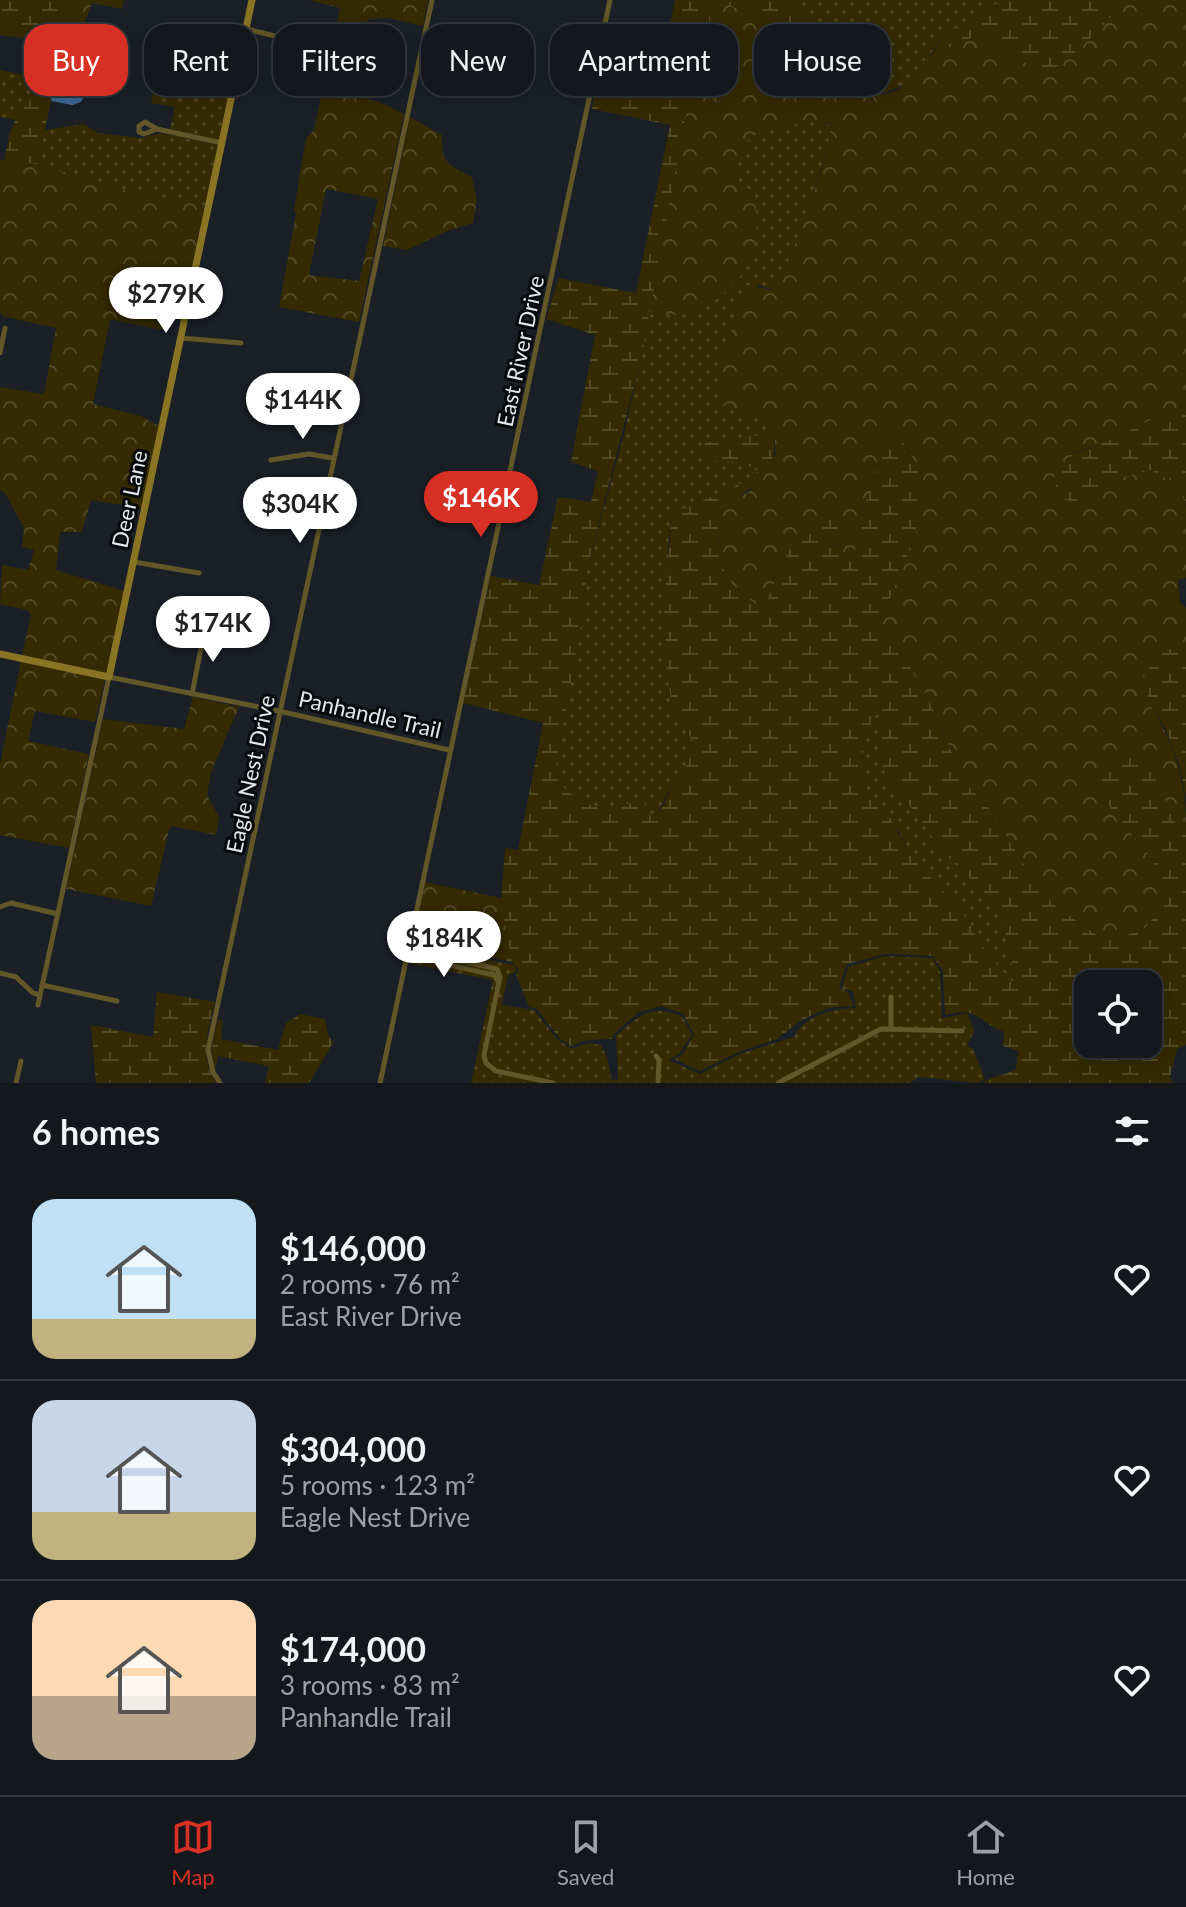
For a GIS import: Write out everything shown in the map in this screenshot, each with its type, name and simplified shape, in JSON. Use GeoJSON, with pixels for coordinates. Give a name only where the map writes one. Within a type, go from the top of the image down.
{"type":"FeatureCollection","features":[{"type":"Feature","properties":{"kind":"street","name":"Deer Lane"},"geometry":{"type":"LineString","coordinates":[[247,24],[252,0]]}},
{"type":"Feature","properties":{"kind":"street","name":"Eagle Nest Drive"},"geometry":{"type":"LineString","coordinates":[[220,1083],[213,1072],[208,1050],[432,0]]}},
{"type":"Feature","properties":{"kind":"street","name":"East River Drive"},"geometry":{"type":"LineString","coordinates":[[380,1083],[610,0]]}},
{"type":"Feature","properties":{"kind":"street","name":"Deer Lane"},"geometry":{"type":"LineString","coordinates":[[38,1005],[232,96]]}},
{"type":"Feature","properties":{"kind":"street"},"geometry":{"type":"LineString","coordinates":[[157,129],[222,143]]}},
{"type":"Feature","properties":{"kind":"street"},"geometry":{"type":"LineString","coordinates":[[0,353],[5,328]]}},
{"type":"Feature","properties":{"kind":"street"},"geometry":{"type":"LineString","coordinates":[[181,338],[241,343]]}},
{"type":"Feature","properties":{"kind":"street"},"geometry":{"type":"LineString","coordinates":[[271,460],[309,454],[332,458]]}},
{"type":"Feature","properties":{"kind":"street"},"geometry":{"type":"LineString","coordinates":[[134,562],[199,573]]}},
{"type":"Feature","properties":{"kind":"street"},"geometry":{"type":"LineString","coordinates":[[192,694],[205,628]]}},
{"type":"Feature","properties":{"kind":"street","name":"Panhandle Trail"},"geometry":{"type":"LineString","coordinates":[[0,654],[279,711],[449,750]]}},
{"type":"Feature","properties":{"kind":"street"},"geometry":{"type":"LineString","coordinates":[[0,898],[58,914]]}},
{"type":"Feature","properties":{"kind":"street"},"geometry":{"type":"LineString","coordinates":[[0,907],[11,903]]}},
{"type":"Feature","properties":{"kind":"street"},"geometry":{"type":"LineString","coordinates":[[406,952],[495,968],[500,973],[499,984],[484,1055],[486,1063],[496,1071],[553,1083]]}},
{"type":"Feature","properties":{"kind":"street"},"geometry":{"type":"LineString","coordinates":[[0,973],[16,977],[33,993],[40,995]]}},
{"type":"Feature","properties":{"kind":"street"},"geometry":{"type":"LineString","coordinates":[[42,985],[117,1001]]}},
{"type":"Feature","properties":{"kind":"street"},"geometry":{"type":"LineString","coordinates":[[891,997],[891,1028]]}},
{"type":"Feature","properties":{"kind":"street"},"geometry":{"type":"LineString","coordinates":[[778,1083],[872,1033],[891,1028],[962,1031]]}},
{"type":"Feature","properties":{"kind":"street"},"geometry":{"type":"LineString","coordinates":[[656,1056],[659,1060],[658,1083]]}},
{"type":"Feature","properties":{"kind":"street"},"geometry":{"type":"LineString","coordinates":[[16,1083],[21,1061]]}},
{"type":"Feature","properties":{"kind":"green space"},"geometry":{"type":"Polygon","coordinates":[[[0,0],[50,0],[59,12],[61,24],[24,24],[24,31],[0,25],[0,0]]]}},
{"type":"Feature","properties":{"kind":"green space"},"geometry":{"type":"Polygon","coordinates":[[[50,0],[124,0],[122,9],[92,3],[84,24],[52,24],[59,12],[50,0]]]}},
{"type":"Feature","properties":{"kind":"green space"},"geometry":{"type":"Polygon","coordinates":[[[309,0],[428,0],[421,26],[389,18],[368,19],[366,24],[337,24],[340,8],[309,0]]]}},
{"type":"Feature","properties":{"kind":"green space"},"geometry":{"type":"Polygon","coordinates":[[[675,0],[788,0],[810,24],[762,24],[721,2],[710,16],[710,24],[670,24],[675,0]]]}},
{"type":"Feature","properties":{"kind":"green space"},"geometry":{"type":"Polygon","coordinates":[[[788,0],[1003,0],[944,36],[908,83],[890,90],[890,24],[810,24],[788,0]]]}},
{"type":"Feature","properties":{"kind":"green space"},"geometry":{"type":"Polygon","coordinates":[[[1003,0],[1122,0],[1121,6],[1083,46],[1050,72],[1018,60],[984,32],[931,55],[944,36],[1003,0]]]}},
{"type":"Feature","properties":{"kind":"green space"},"geometry":{"type":"Polygon","coordinates":[[[1122,0],[1186,0],[1186,403],[1103,443],[1074,453],[1075,502],[1126,476],[1151,470],[1182,486],[1186,507],[1186,578],[1178,580],[1180,602],[1186,608],[1186,647],[1180,646],[1149,703],[1165,732],[1181,776],[1186,824],[1176,824],[1144,757],[1124,749],[1086,785],[1097,788],[1149,855],[1163,879],[1165,905],[1143,930],[1112,939],[1098,936],[1053,904],[1026,868],[987,805],[965,783],[941,728],[898,647],[879,624],[916,535],[916,506],[922,475],[902,441],[883,431],[877,470],[861,511],[860,541],[848,557],[835,544],[838,525],[798,538],[785,557],[764,610],[738,590],[725,571],[720,549],[719,517],[734,499],[749,492],[776,453],[774,433],[760,418],[741,414],[719,402],[717,367],[747,285],[773,290],[778,286],[816,188],[832,126],[818,120],[768,130],[750,137],[734,170],[739,181],[755,195],[755,242],[746,268],[727,290],[703,308],[676,315],[650,305],[689,96],[738,96],[738,24],[710,24],[710,16],[721,2],[744,11],[762,24],[754,24],[754,96],[890,96],[932,54],[984,31],[1018,60],[1121,6],[1122,0]]]}},
{"type":"Feature","properties":{"kind":"green space"},"geometry":{"type":"Polygon","coordinates":[[[0,25],[24,31],[24,38],[0,35],[0,25]]]}},
{"type":"Feature","properties":{"kind":"green space"},"geometry":{"type":"Polygon","coordinates":[[[0,70],[24,75],[24,96],[33,96],[16,120],[0,117],[0,70]]]}},
{"type":"Feature","properties":{"kind":"green space"},"geometry":{"type":"Polygon","coordinates":[[[52,96],[38,164],[4,161],[12,127],[31,98],[52,96]]]}},
{"type":"Feature","properties":{"kind":"green space"},"geometry":{"type":"Polygon","coordinates":[[[153,96],[228,96],[219,140],[170,129],[175,107],[151,103],[153,96]]]}},
{"type":"Feature","properties":{"kind":"green space"},"geometry":{"type":"Polygon","coordinates":[[[321,96],[354,96],[379,102],[404,114],[359,322],[279,307],[306,138],[314,130],[321,96]],[[326,189],[309,275],[359,281],[378,199],[326,189]]]}},
{"type":"Feature","properties":{"kind":"green space"},"geometry":{"type":"Polygon","coordinates":[[[594,96],[689,96],[641,359],[587,570],[580,632],[554,776],[574,796],[591,805],[609,808],[644,802],[651,817],[662,807],[672,785],[687,766],[694,743],[672,706],[666,665],[664,605],[671,522],[677,512],[742,483],[760,470],[737,461],[702,461],[705,443],[774,433],[774,450],[765,473],[719,517],[720,549],[725,572],[738,590],[764,609],[789,552],[807,529],[819,520],[835,513],[838,525],[835,545],[848,557],[858,546],[861,511],[875,478],[883,430],[902,441],[922,475],[916,506],[916,535],[879,624],[898,647],[924,690],[965,783],[987,805],[1026,868],[1053,904],[1098,936],[1112,939],[1143,930],[1165,905],[1163,879],[1149,855],[1097,788],[1085,784],[1089,772],[1125,749],[1145,757],[1176,824],[1186,824],[1186,1045],[1177,1049],[1170,1077],[1172,1083],[982,1083],[1016,1069],[1018,1051],[1003,1046],[1004,1032],[976,1016],[963,1012],[945,1015],[943,972],[933,956],[886,954],[847,964],[839,988],[848,992],[854,1006],[827,1008],[800,1021],[777,1039],[741,1051],[700,1071],[674,1059],[682,1055],[694,1035],[683,1014],[662,1006],[639,1012],[612,1039],[587,1040],[571,1046],[559,1038],[537,1009],[529,1007],[516,974],[519,970],[512,962],[501,902],[505,848],[518,850],[543,723],[463,703],[491,576],[539,585],[558,497],[591,502],[598,471],[571,462],[595,335],[546,319],[559,278],[636,293],[670,125],[592,109],[594,96]],[[883,704],[871,723],[865,744],[862,782],[890,818],[910,854],[970,922],[979,943],[1014,984],[1010,948],[1001,918],[986,894],[946,855],[885,773],[878,749],[883,704]]]}},
{"type":"Feature","properties":{"kind":"green space"},"geometry":{"type":"Polygon","coordinates":[[[410,117],[442,135],[445,157],[452,166],[472,177],[477,200],[473,223],[447,231],[407,250],[383,246],[410,117]]]}},
{"type":"Feature","properties":{"kind":"green space"},"geometry":{"type":"Polygon","coordinates":[[[819,120],[832,127],[816,187],[790,261],[774,290],[759,285],[739,300],[737,316],[717,367],[741,414],[760,418],[774,433],[744,439],[737,461],[761,470],[742,483],[677,512],[671,522],[666,665],[672,706],[694,743],[691,755],[684,772],[672,785],[657,814],[650,817],[644,802],[600,808],[574,796],[554,776],[580,632],[587,570],[625,430],[650,305],[655,309],[748,266],[755,231],[756,204],[755,195],[739,181],[734,170],[742,150],[748,140],[761,132],[819,120]]]}},
{"type":"Feature","properties":{"kind":"green space"},"geometry":{"type":"Polygon","coordinates":[[[84,124],[98,133],[141,138],[161,133],[218,145],[205,206],[94,184],[82,175],[37,168],[45,130],[84,124]]]}},
{"type":"Feature","properties":{"kind":"green space"},"geometry":{"type":"Polygon","coordinates":[[[0,160],[38,164],[38,168],[83,175],[94,184],[205,206],[188,290],[115,276],[138,309],[172,327],[161,330],[110,319],[93,404],[141,416],[159,426],[142,508],[91,500],[82,532],[60,532],[56,570],[124,591],[106,674],[22,655],[31,615],[27,610],[0,604],[2,565],[28,570],[34,550],[22,547],[24,528],[5,493],[0,490],[0,387],[44,394],[56,328],[2,316],[0,312],[0,160]]]}},
{"type":"Feature","properties":{"kind":"green space"},"geometry":{"type":"Polygon","coordinates":[[[1186,403],[1186,507],[1182,486],[1151,470],[1126,476],[1075,502],[1057,498],[1054,472],[1074,454],[1186,403]]]}},
{"type":"Feature","properties":{"kind":"green space"},"geometry":{"type":"Polygon","coordinates":[[[1186,647],[1186,798],[1180,767],[1165,728],[1149,703],[1144,674],[1163,651],[1186,647]]]}},
{"type":"Feature","properties":{"kind":"green space"},"geometry":{"type":"Polygon","coordinates":[[[21,661],[105,679],[95,722],[35,711],[28,741],[89,754],[69,848],[0,835],[0,764],[21,661]]]}},
{"type":"Feature","properties":{"kind":"green space"},"geometry":{"type":"Polygon","coordinates":[[[193,697],[239,707],[211,772],[207,795],[219,817],[216,835],[172,826],[151,906],[66,889],[103,719],[184,729],[193,697]]]}},
{"type":"Feature","properties":{"kind":"green space"},"geometry":{"type":"Polygon","coordinates":[[[884,703],[878,749],[885,773],[946,855],[986,894],[1002,918],[1010,948],[1014,985],[979,943],[970,922],[910,854],[899,832],[862,782],[865,744],[871,723],[884,703]]]}},
{"type":"Feature","properties":{"kind":"green space"},"geometry":{"type":"Polygon","coordinates":[[[425,882],[501,898],[512,962],[416,943],[411,945],[425,882]]]}},
{"type":"Feature","properties":{"kind":"green space"},"geometry":{"type":"Polygon","coordinates":[[[415,945],[514,965],[517,971],[508,976],[502,1005],[534,1010],[557,1039],[572,1049],[588,1043],[601,1045],[612,1081],[618,1079],[616,1036],[646,1014],[661,1011],[682,1016],[692,1035],[679,1054],[669,1060],[700,1074],[742,1053],[794,1037],[799,1029],[820,1014],[856,1008],[853,991],[842,989],[848,967],[885,956],[933,958],[940,972],[942,1018],[968,1013],[974,1031],[967,1046],[973,1049],[985,1079],[977,1083],[918,1077],[910,1083],[471,1083],[493,980],[411,964],[415,945]]]}},
{"type":"Feature","properties":{"kind":"green space"},"geometry":{"type":"Polygon","coordinates":[[[157,992],[215,1002],[206,1053],[216,1083],[96,1083],[91,1025],[153,1037],[157,992]]]}},
{"type":"Feature","properties":{"kind":"green space"},"geometry":{"type":"Polygon","coordinates":[[[300,1014],[325,1019],[333,1043],[309,1083],[265,1083],[269,1066],[218,1056],[215,1069],[211,1050],[218,1019],[223,1020],[221,1039],[278,1050],[286,1023],[300,1014]]]}},
{"type":"Feature","properties":{"kind":"water"},"geometry":{"type":"Polygon","coordinates":[[[52,96],[84,96],[81,102],[72,105],[51,101],[52,96]]]}}]}
